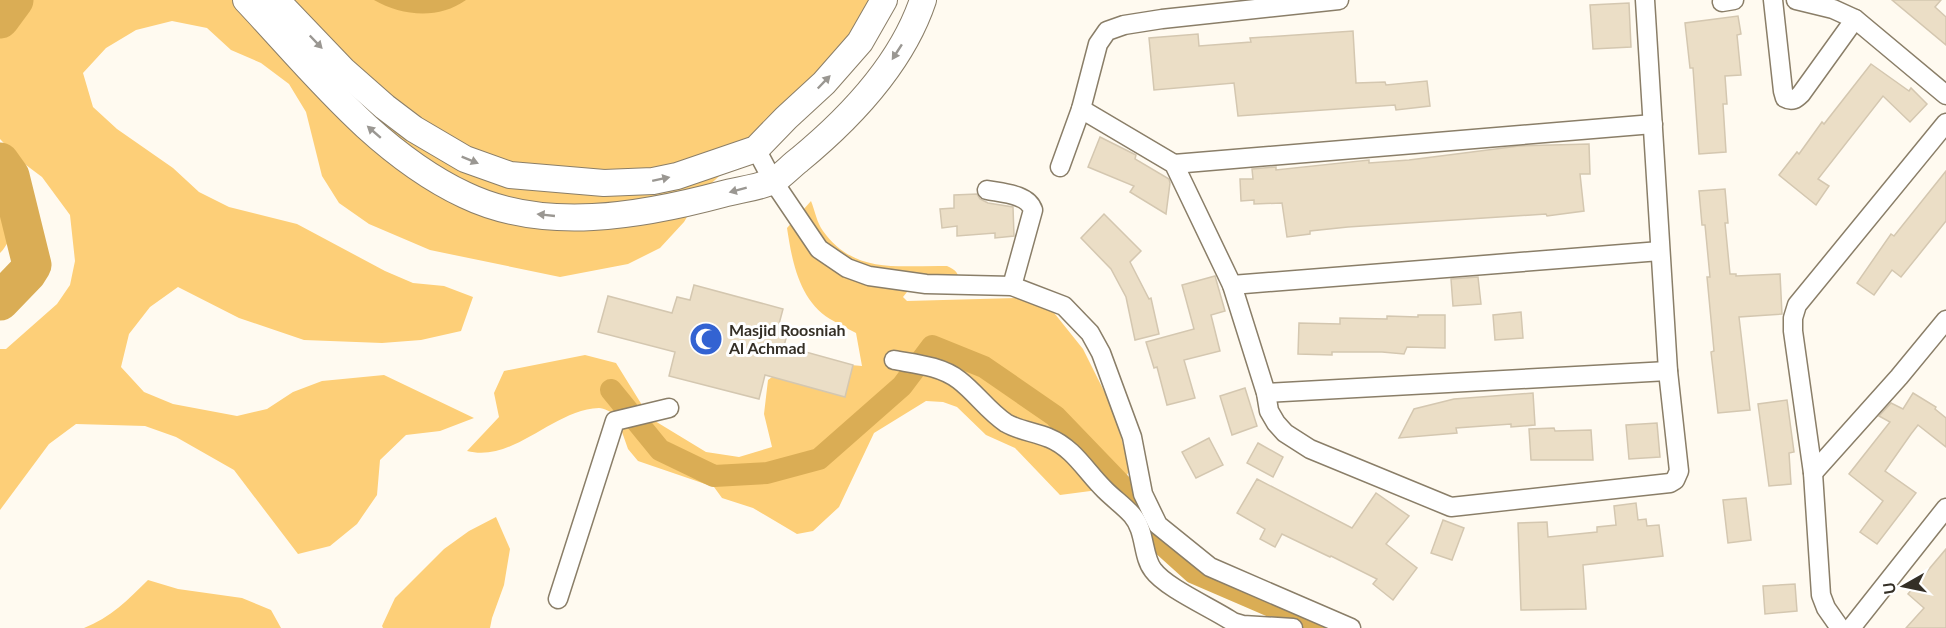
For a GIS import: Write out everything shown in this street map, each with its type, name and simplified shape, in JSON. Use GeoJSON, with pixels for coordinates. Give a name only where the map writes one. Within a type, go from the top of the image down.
{"type":"FeatureCollection","features":[{"type":"Feature","properties":{"kind":"street"},"geometry":{"type":"LineString","coordinates":[[246,0],[350,111],[397,152],[438,181],[495,208],[579,218],[615,217],[689,204],[773,181],[818,144],[882,75],[918,15],[923,0]]}},
{"type":"Feature","properties":{"kind":"street"},"geometry":{"type":"LineString","coordinates":[[276,0],[343,70],[385,107],[414,129],[465,159],[510,175],[604,183],[652,181],[677,176],[756,150],[824,83],[860,42],[884,0]]}},
{"type":"Feature","properties":{"kind":"street"},"geometry":{"type":"LineString","coordinates":[[1060,167],[1081,109],[1098,44],[1107,31],[1124,25],[1162,19],[1339,0]]}},
{"type":"Feature","properties":{"kind":"street"},"geometry":{"type":"LineString","coordinates":[[1081,109],[1174,164],[1232,285],[1266,393],[1269,411],[1285,433],[1302,444],[1451,507],[1670,483],[1679,471],[1668,371],[1645,0]]}},
{"type":"Feature","properties":{"kind":"street"},"geometry":{"type":"LineString","coordinates":[[1773,0],[1783,92],[1785,98],[1791,100],[1801,94],[1855,20]]}},
{"type":"Feature","properties":{"kind":"street"},"geometry":{"type":"LineString","coordinates":[[1796,0],[1833,9],[1855,20],[1946,95]]}},
{"type":"Feature","properties":{"kind":"street"},"geometry":{"type":"LineString","coordinates":[[1840,628],[1821,599],[1813,473],[1793,318],[1797,304],[1946,123]]}},
{"type":"Feature","properties":{"kind":"street"},"geometry":{"type":"LineString","coordinates":[[1174,164],[1653,124]]}},
{"type":"Feature","properties":{"kind":"street"},"geometry":{"type":"LineString","coordinates":[[756,150],[773,181],[819,249],[847,268],[869,276],[916,283],[1012,286],[1064,306],[1090,333],[1101,353],[1132,436],[1143,494],[1158,525],[1210,567],[1351,628]]}},
{"type":"Feature","properties":{"kind":"street"},"geometry":{"type":"LineString","coordinates":[[987,190],[1028,201],[1033,210],[1012,286]]}},
{"type":"Feature","properties":{"kind":"street"},"geometry":{"type":"LineString","coordinates":[[1232,285],[1660,251]]}},
{"type":"Feature","properties":{"kind":"street"},"geometry":{"type":"LineString","coordinates":[[1813,473],[1899,377],[1946,320]]}},
{"type":"Feature","properties":{"kind":"street"},"geometry":{"type":"LineString","coordinates":[[894,360],[941,370],[958,380],[1008,424],[1049,438],[1084,464],[1104,489],[1133,516],[1141,531],[1152,570],[1165,581],[1233,622],[1243,625],[1293,628]]}},
{"type":"Feature","properties":{"kind":"street"},"geometry":{"type":"LineString","coordinates":[[1266,393],[1668,371]]}},
{"type":"Feature","properties":{"kind":"street"},"geometry":{"type":"LineString","coordinates":[[558,599],[615,421],[669,408]]}},
{"type":"Feature","properties":{"kind":"street"},"geometry":{"type":"LineString","coordinates":[[1851,628],[1946,508]]}},
{"type":"Feature","properties":{"kind":"shaded area"},"geometry":{"type":"Polygon","coordinates":[[[0,0],[871,0],[850,37],[728,168],[702,192],[684,222],[660,248],[628,264],[560,277],[430,250],[369,224],[339,203],[322,176],[306,112],[289,84],[261,63],[231,50],[207,28],[172,21],[136,30],[106,48],[83,73],[93,107],[117,129],[173,168],[199,192],[229,207],[297,224],[385,271],[413,283],[444,286],[473,297],[461,331],[421,340],[382,343],[304,340],[239,318],[178,287],[150,307],[129,334],[121,367],[144,392],[173,404],[237,416],[267,409],[293,392],[322,381],[384,375],[474,418],[440,431],[406,435],[380,460],[377,495],[357,524],[330,546],[298,554],[234,470],[176,437],[145,426],[76,424],[49,444],[0,510],[0,349],[6,349],[57,304],[70,285],[75,261],[70,215],[42,177],[22,162],[0,139],[0,0]]]}},
{"type":"Feature","properties":{"kind":"shaded area"},"geometry":{"type":"Polygon","coordinates":[[[374,0],[466,0],[444,11],[420,14],[396,10],[374,0]]]}},
{"type":"Feature","properties":{"kind":"shaded area"},"geometry":{"type":"Polygon","coordinates":[[[0,196],[9,209],[12,224],[9,240],[0,253],[0,196]]]}},
{"type":"Feature","properties":{"kind":"shaded area"},"geometry":{"type":"Polygon","coordinates":[[[811,201],[823,231],[849,255],[879,265],[947,266],[958,274],[959,283],[907,292],[903,297],[907,301],[1016,298],[1051,309],[1083,349],[1113,409],[1130,469],[1121,487],[1060,495],[1015,448],[986,435],[957,407],[943,402],[926,401],[874,433],[839,507],[813,531],[797,534],[753,508],[722,498],[714,487],[638,461],[628,449],[616,415],[603,409],[582,411],[565,417],[501,450],[484,453],[467,451],[499,417],[494,393],[504,371],[585,355],[616,363],[650,418],[706,452],[739,457],[772,447],[764,414],[768,380],[795,360],[862,366],[856,333],[819,311],[804,291],[799,279],[791,253],[787,228],[811,201]]]}},
{"type":"Feature","properties":{"kind":"shaded area"},"geometry":{"type":"Polygon","coordinates":[[[496,517],[510,549],[504,585],[490,628],[383,628],[395,598],[444,549],[469,531],[496,517]]]}},
{"type":"Feature","properties":{"kind":"shaded area"},"geometry":{"type":"Polygon","coordinates":[[[148,580],[178,589],[242,598],[271,610],[281,628],[84,628],[111,613],[148,580]]]}},
{"type":"Feature","properties":{"kind":"building"},"geometry":{"type":"Polygon","coordinates":[[[1892,0],[1941,0],[1935,7],[1946,17],[1946,45],[1892,0]]]}},
{"type":"Feature","properties":{"kind":"building"},"geometry":{"type":"Polygon","coordinates":[[[1629,3],[1631,47],[1593,49],[1590,5],[1629,3]]]}},
{"type":"Feature","properties":{"kind":"building"},"geometry":{"type":"Polygon","coordinates":[[[1738,16],[1741,34],[1737,35],[1741,75],[1725,76],[1727,104],[1723,104],[1726,152],[1699,154],[1693,68],[1690,68],[1685,23],[1738,16]]]}},
{"type":"Feature","properties":{"kind":"building"},"geometry":{"type":"Polygon","coordinates":[[[1353,31],[1356,83],[1385,82],[1386,85],[1427,81],[1430,106],[1396,110],[1395,105],[1238,116],[1234,83],[1154,90],[1149,38],[1198,34],[1199,46],[1251,42],[1250,38],[1353,31]]]}},
{"type":"Feature","properties":{"kind":"building"},"geometry":{"type":"Polygon","coordinates":[[[1871,64],[1909,91],[1911,88],[1927,104],[1910,122],[1883,96],[1818,179],[1829,186],[1816,205],[1779,175],[1797,152],[1799,154],[1822,122],[1824,124],[1871,64]]]}},
{"type":"Feature","properties":{"kind":"building"},"geometry":{"type":"Polygon","coordinates":[[[1100,137],[1136,155],[1135,159],[1169,179],[1166,214],[1130,192],[1134,186],[1088,167],[1100,137]]]}},
{"type":"Feature","properties":{"kind":"building"},"geometry":{"type":"Polygon","coordinates":[[[1589,144],[1590,174],[1580,174],[1584,211],[1547,216],[1546,214],[1348,227],[1310,231],[1310,234],[1287,237],[1282,203],[1254,204],[1254,200],[1241,201],[1240,179],[1253,179],[1252,169],[1276,167],[1276,170],[1369,160],[1369,163],[1409,160],[1519,146],[1589,144]]]}},
{"type":"Feature","properties":{"kind":"building"},"geometry":{"type":"Polygon","coordinates":[[[1946,171],[1946,221],[1901,277],[1892,270],[1874,295],[1857,283],[1891,234],[1894,236],[1946,171]]]}},
{"type":"Feature","properties":{"kind":"building"},"geometry":{"type":"Polygon","coordinates":[[[1725,189],[1728,223],[1725,223],[1730,274],[1736,274],[1736,276],[1780,274],[1782,314],[1739,317],[1750,410],[1718,413],[1711,352],[1714,351],[1707,277],[1710,277],[1699,191],[1725,189]]]}},
{"type":"Feature","properties":{"kind":"building"},"geometry":{"type":"Polygon","coordinates":[[[977,194],[980,199],[988,203],[1013,207],[1014,236],[995,238],[995,233],[957,236],[957,226],[942,228],[940,209],[954,208],[954,195],[977,194]]]}},
{"type":"Feature","properties":{"kind":"building"},"geometry":{"type":"Polygon","coordinates":[[[1104,214],[1141,251],[1130,262],[1149,299],[1151,298],[1159,334],[1135,340],[1126,297],[1111,269],[1081,238],[1104,214]]]}},
{"type":"Feature","properties":{"kind":"building"},"geometry":{"type":"Polygon","coordinates":[[[1215,276],[1225,311],[1211,315],[1220,351],[1184,360],[1195,398],[1167,405],[1157,367],[1154,368],[1146,342],[1194,329],[1182,285],[1215,276]]]}},
{"type":"Feature","properties":{"kind":"building"},"geometry":{"type":"Polygon","coordinates":[[[1478,277],[1481,304],[1453,306],[1451,279],[1478,277]]]}},
{"type":"Feature","properties":{"kind":"building","name":"Masjid Roosniah Al Achmad"},"geometry":{"type":"Polygon","coordinates":[[[694,285],[783,309],[779,324],[789,327],[784,346],[853,365],[845,397],[765,375],[759,399],[669,376],[675,352],[598,332],[608,296],[672,313],[677,297],[690,300],[694,285]]]}},
{"type":"Feature","properties":{"kind":"building"},"geometry":{"type":"Polygon","coordinates":[[[1521,312],[1523,338],[1495,340],[1493,315],[1521,312]]]}},
{"type":"Feature","properties":{"kind":"building"},"geometry":{"type":"Polygon","coordinates":[[[1418,315],[1445,315],[1445,348],[1407,347],[1404,354],[1332,352],[1332,355],[1298,354],[1299,323],[1340,324],[1340,318],[1387,319],[1387,316],[1418,317],[1418,315]]]}},
{"type":"Feature","properties":{"kind":"building"},"geometry":{"type":"Polygon","coordinates":[[[1245,388],[1257,426],[1232,435],[1220,396],[1245,388]]]}},
{"type":"Feature","properties":{"kind":"building"},"geometry":{"type":"Polygon","coordinates":[[[1533,393],[1535,425],[1511,427],[1511,424],[1456,428],[1457,433],[1399,438],[1414,409],[1454,399],[1533,393]]]}},
{"type":"Feature","properties":{"kind":"building"},"geometry":{"type":"Polygon","coordinates":[[[1913,393],[1936,407],[1935,409],[1946,418],[1946,447],[1918,425],[1911,434],[1885,471],[1916,493],[1877,544],[1860,532],[1883,501],[1849,474],[1890,422],[1879,416],[1891,403],[1903,409],[1913,393]]]}},
{"type":"Feature","properties":{"kind":"building"},"geometry":{"type":"Polygon","coordinates":[[[1787,400],[1794,452],[1789,453],[1791,484],[1769,486],[1758,404],[1787,400]]]}},
{"type":"Feature","properties":{"kind":"building"},"geometry":{"type":"Polygon","coordinates":[[[1657,423],[1660,457],[1629,459],[1626,425],[1657,423]]]}},
{"type":"Feature","properties":{"kind":"building"},"geometry":{"type":"Polygon","coordinates":[[[1554,428],[1555,431],[1591,430],[1593,460],[1531,460],[1529,429],[1554,428]]]}},
{"type":"Feature","properties":{"kind":"building"},"geometry":{"type":"Polygon","coordinates":[[[1209,438],[1223,465],[1196,478],[1182,452],[1209,438]]]}},
{"type":"Feature","properties":{"kind":"building"},"geometry":{"type":"Polygon","coordinates":[[[1258,443],[1283,457],[1273,477],[1247,463],[1258,443]]]}},
{"type":"Feature","properties":{"kind":"building"},"geometry":{"type":"Polygon","coordinates":[[[1257,479],[1352,528],[1376,493],[1409,516],[1386,544],[1417,568],[1393,600],[1373,584],[1377,579],[1331,556],[1282,534],[1275,547],[1260,539],[1265,529],[1237,513],[1257,479]]]}},
{"type":"Feature","properties":{"kind":"building"},"geometry":{"type":"Polygon","coordinates":[[[1746,498],[1751,540],[1728,543],[1723,500],[1746,498]]]}},
{"type":"Feature","properties":{"kind":"building"},"geometry":{"type":"Polygon","coordinates":[[[1636,503],[1638,520],[1646,519],[1647,526],[1659,525],[1663,556],[1583,565],[1586,609],[1521,610],[1518,523],[1547,522],[1548,537],[1597,532],[1597,527],[1616,525],[1614,506],[1636,503]]]}},
{"type":"Feature","properties":{"kind":"building"},"geometry":{"type":"Polygon","coordinates":[[[1443,520],[1464,528],[1452,560],[1431,553],[1443,520]]]}},
{"type":"Feature","properties":{"kind":"building"},"geometry":{"type":"Polygon","coordinates":[[[1946,549],[1946,628],[1906,628],[1924,608],[1908,594],[1946,549]]]}},
{"type":"Feature","properties":{"kind":"building"},"geometry":{"type":"Polygon","coordinates":[[[1795,584],[1797,611],[1765,614],[1763,586],[1795,584]]]}},
{"type":"Feature","properties":{"kind":"waterway"},"geometry":{"type":"LineString","coordinates":[[0,19],[14,0]]}},
{"type":"Feature","properties":{"kind":"waterway"},"geometry":{"type":"LineString","coordinates":[[0,162],[10,176],[32,265],[0,301]]}},
{"type":"Feature","properties":{"kind":"waterway"},"geometry":{"type":"LineString","coordinates":[[611,390],[660,450],[714,476],[767,473],[819,459],[902,386],[932,346],[984,367],[1055,416],[1133,497],[1164,546],[1194,573],[1306,621],[1316,628]]}},
{"type":"Feature","properties":{"kind":"place","name":"Masjid Roosniah Al Achmad"},"geometry":{"type":"Point","coordinates":[706,339]}}]}
